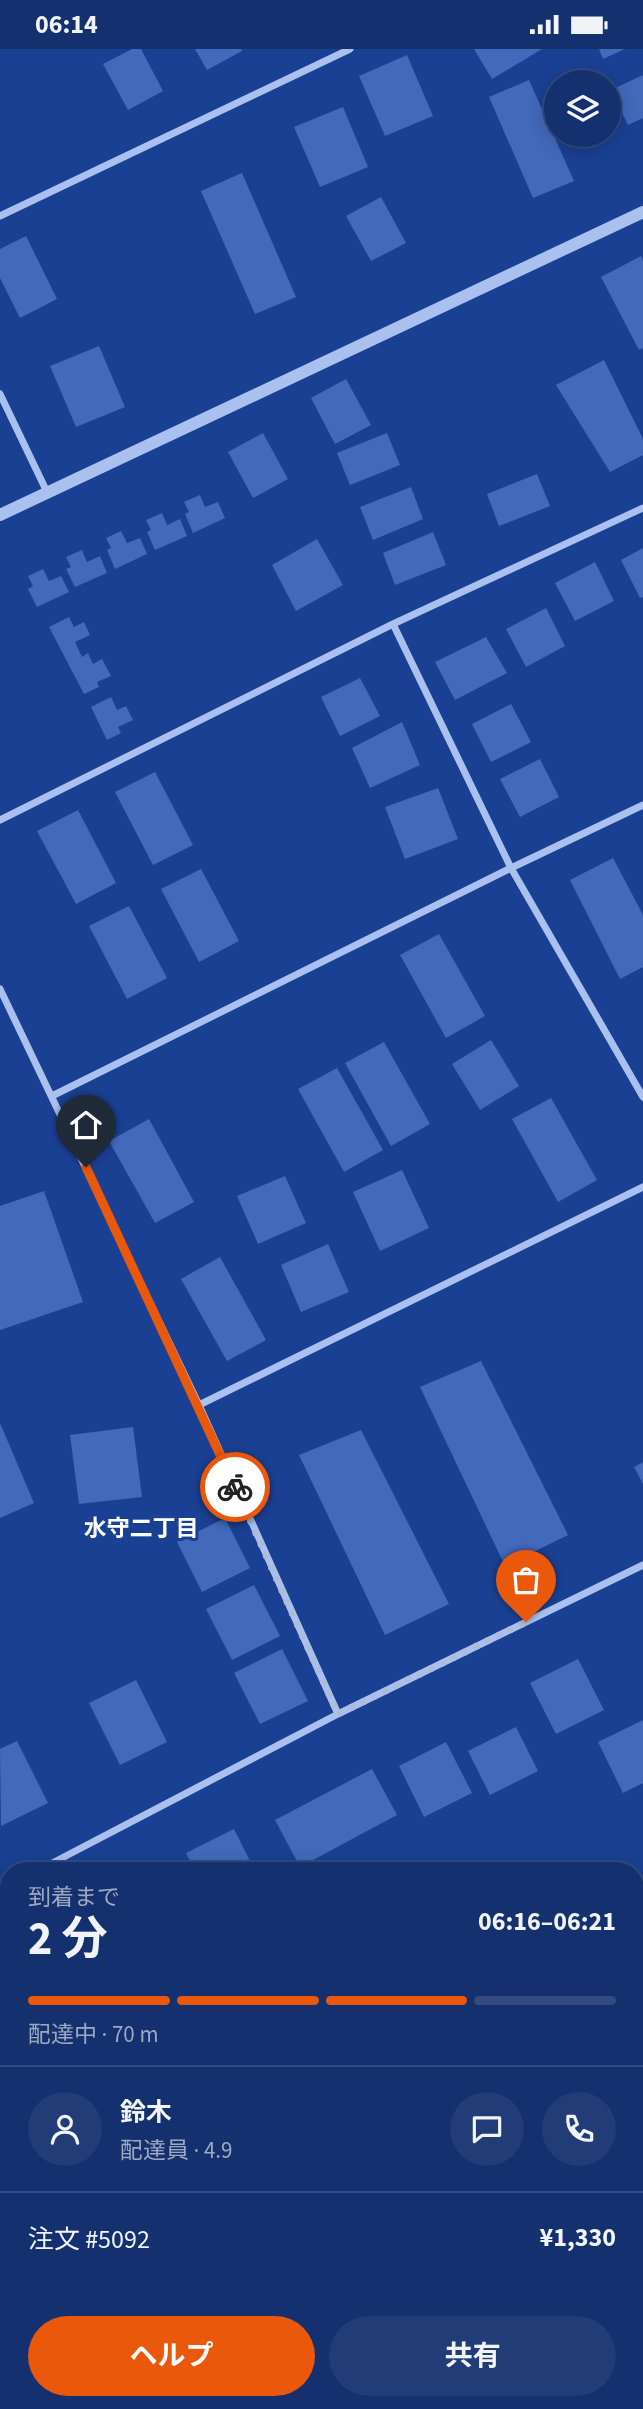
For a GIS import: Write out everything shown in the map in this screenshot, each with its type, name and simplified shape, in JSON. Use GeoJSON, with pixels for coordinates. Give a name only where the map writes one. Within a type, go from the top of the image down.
{"type":"FeatureCollection","features":[{"type":"Feature","properties":{"kind":"street"},"geometry":{"type":"LineString","coordinates":[[0,216],[350,49]]}},
{"type":"Feature","properties":{"kind":"street"},"geometry":{"type":"LineString","coordinates":[[0,515],[643,212]]}},
{"type":"Feature","properties":{"kind":"street"},"geometry":{"type":"LineString","coordinates":[[0,394],[47,492]]}},
{"type":"Feature","properties":{"kind":"street"},"geometry":{"type":"LineString","coordinates":[[0,820],[393,624],[643,508]]}},
{"type":"Feature","properties":{"kind":"street"},"geometry":{"type":"LineString","coordinates":[[393,624],[511,868],[643,1097]]}},
{"type":"Feature","properties":{"kind":"street"},"geometry":{"type":"LineString","coordinates":[[52,1096],[643,805]]}},
{"type":"Feature","properties":{"kind":"street"},"geometry":{"type":"LineString","coordinates":[[0,989],[198,1405],[338,1714]]}},
{"type":"Feature","properties":{"kind":"street"},"geometry":{"type":"LineString","coordinates":[[198,1405],[643,1187]]}},
{"type":"Feature","properties":{"kind":"street"},"geometry":{"type":"LineString","coordinates":[[54,1862],[338,1714],[643,1565]]}},
{"type":"Feature","properties":{"kind":"building"},"geometry":{"type":"Polygon","coordinates":[[[132,49],[141,49],[163,91],[128,110],[103,64],[132,49]]]}},
{"type":"Feature","properties":{"kind":"building"},"geometry":{"type":"Polygon","coordinates":[[[195,49],[241,49],[242,51],[207,70],[195,49]]]}},
{"type":"Feature","properties":{"kind":"building"},"geometry":{"type":"Polygon","coordinates":[[[474,49],[542,49],[492,79],[474,49]]]}},
{"type":"Feature","properties":{"kind":"building"},"geometry":{"type":"Polygon","coordinates":[[[599,49],[625,49],[603,59],[599,49]]]}},
{"type":"Feature","properties":{"kind":"building"},"geometry":{"type":"Polygon","coordinates":[[[407,55],[433,116],[385,136],[359,76],[407,55]]]}},
{"type":"Feature","properties":{"kind":"building"},"geometry":{"type":"Polygon","coordinates":[[[643,75],[643,118],[628,125],[621,111],[621,85],[643,75]]]}},
{"type":"Feature","properties":{"kind":"building"},"geometry":{"type":"Polygon","coordinates":[[[529,80],[544,114],[544,147],[559,147],[574,181],[533,198],[489,97],[529,80]]]}},
{"type":"Feature","properties":{"kind":"building"},"geometry":{"type":"Polygon","coordinates":[[[343,107],[368,167],[320,187],[294,127],[343,107]]]}},
{"type":"Feature","properties":{"kind":"building"},"geometry":{"type":"Polygon","coordinates":[[[242,173],[296,297],[255,314],[201,191],[242,173]]]}},
{"type":"Feature","properties":{"kind":"building"},"geometry":{"type":"Polygon","coordinates":[[[381,197],[406,243],[371,261],[346,216],[381,197]]]}},
{"type":"Feature","properties":{"kind":"building"},"geometry":{"type":"Polygon","coordinates":[[[26,236],[57,299],[20,318],[0,278],[0,249],[26,236]]]}},
{"type":"Feature","properties":{"kind":"building"},"geometry":{"type":"Polygon","coordinates":[[[641,256],[643,348],[639,350],[601,277],[641,256]]]}},
{"type":"Feature","properties":{"kind":"building"},"geometry":{"type":"Polygon","coordinates":[[[99,346],[125,407],[76,427],[50,366],[99,346]]]}},
{"type":"Feature","properties":{"kind":"building"},"geometry":{"type":"Polygon","coordinates":[[[604,360],[643,439],[643,455],[610,472],[556,385],[604,360]]]}},
{"type":"Feature","properties":{"kind":"building"},"geometry":{"type":"Polygon","coordinates":[[[346,379],[371,425],[335,444],[311,398],[346,379]]]}},
{"type":"Feature","properties":{"kind":"building"},"geometry":{"type":"Polygon","coordinates":[[[263,433],[288,479],[253,498],[228,452],[263,433]]]}},
{"type":"Feature","properties":{"kind":"building"},"geometry":{"type":"Polygon","coordinates":[[[387,433],[400,465],[350,485],[337,453],[387,433]]]}},
{"type":"Feature","properties":{"kind":"building"},"geometry":{"type":"Polygon","coordinates":[[[537,474],[550,506],[499,526],[487,494],[537,474]]]}},
{"type":"Feature","properties":{"kind":"building"},"geometry":{"type":"Polygon","coordinates":[[[411,487],[423,519],[373,540],[360,507],[411,487]]]}},
{"type":"Feature","properties":{"kind":"building"},"geometry":{"type":"Polygon","coordinates":[[[200,495],[205,507],[218,502],[225,518],[193,533],[185,514],[189,512],[184,502],[200,495]]]}},
{"type":"Feature","properties":{"kind":"building"},"geometry":{"type":"Polygon","coordinates":[[[162,513],[167,525],[180,519],[187,536],[155,550],[147,532],[151,530],[146,520],[162,513]]]}},
{"type":"Feature","properties":{"kind":"building"},"geometry":{"type":"Polygon","coordinates":[[[121,531],[127,543],[140,538],[147,554],[115,569],[107,550],[111,548],[106,538],[121,531]]]}},
{"type":"Feature","properties":{"kind":"building"},"geometry":{"type":"Polygon","coordinates":[[[433,532],[446,565],[395,585],[383,553],[433,532]]]}},
{"type":"Feature","properties":{"kind":"building"},"geometry":{"type":"Polygon","coordinates":[[[317,539],[343,585],[296,611],[272,565],[317,539]]]}},
{"type":"Feature","properties":{"kind":"building"},"geometry":{"type":"Polygon","coordinates":[[[643,548],[643,597],[640,598],[621,560],[643,548]]]}},
{"type":"Feature","properties":{"kind":"building"},"geometry":{"type":"Polygon","coordinates":[[[82,550],[87,562],[100,556],[107,573],[75,587],[66,569],[71,567],[66,557],[82,550]]]}},
{"type":"Feature","properties":{"kind":"building"},"geometry":{"type":"Polygon","coordinates":[[[595,562],[614,601],[575,621],[555,583],[595,562]]]}},
{"type":"Feature","properties":{"kind":"building"},"geometry":{"type":"Polygon","coordinates":[[[43,569],[49,581],[61,576],[69,592],[37,607],[28,589],[33,586],[28,576],[43,569]]]}},
{"type":"Feature","properties":{"kind":"building"},"geometry":{"type":"Polygon","coordinates":[[[546,608],[565,646],[526,667],[506,629],[546,608]]]}},
{"type":"Feature","properties":{"kind":"building"},"geometry":{"type":"Polygon","coordinates":[[[69,617],[74,627],[84,622],[90,635],[75,642],[82,657],[88,653],[93,664],[102,659],[111,676],[97,682],[99,687],[84,694],[49,627],[69,617]]]}},
{"type":"Feature","properties":{"kind":"building"},"geometry":{"type":"Polygon","coordinates":[[[486,637],[507,673],[455,700],[435,662],[486,637]]]}},
{"type":"Feature","properties":{"kind":"building"},"geometry":{"type":"Polygon","coordinates":[[[360,678],[380,716],[340,736],[321,697],[360,678]]]}},
{"type":"Feature","properties":{"kind":"building"},"geometry":{"type":"Polygon","coordinates":[[[111,697],[117,710],[126,706],[133,720],[118,727],[121,733],[107,740],[91,707],[111,697]]]}},
{"type":"Feature","properties":{"kind":"building"},"geometry":{"type":"Polygon","coordinates":[[[511,704],[531,742],[491,762],[472,724],[511,704]]]}},
{"type":"Feature","properties":{"kind":"building"},"geometry":{"type":"Polygon","coordinates":[[[402,722],[420,765],[370,788],[352,748],[402,722]]]}},
{"type":"Feature","properties":{"kind":"building"},"geometry":{"type":"Polygon","coordinates":[[[540,759],[559,797],[520,817],[500,779],[540,759]]]}},
{"type":"Feature","properties":{"kind":"building"},"geometry":{"type":"Polygon","coordinates":[[[155,772],[193,845],[153,865],[115,792],[155,772]]]}},
{"type":"Feature","properties":{"kind":"building"},"geometry":{"type":"Polygon","coordinates":[[[438,788],[458,839],[405,859],[385,807],[438,788]]]}},
{"type":"Feature","properties":{"kind":"building"},"geometry":{"type":"Polygon","coordinates":[[[78,810],[116,883],[76,904],[37,831],[78,810]]]}},
{"type":"Feature","properties":{"kind":"building"},"geometry":{"type":"Polygon","coordinates":[[[613,858],[643,915],[643,967],[620,979],[570,880],[613,858]]]}},
{"type":"Feature","properties":{"kind":"building"},"geometry":{"type":"Polygon","coordinates":[[[201,869],[239,941],[199,962],[161,889],[201,869]]]}},
{"type":"Feature","properties":{"kind":"building"},"geometry":{"type":"Polygon","coordinates":[[[129,906],[167,978],[127,999],[89,926],[129,906]]]}},
{"type":"Feature","properties":{"kind":"building"},"geometry":{"type":"Polygon","coordinates":[[[439,934],[485,1016],[446,1038],[400,955],[439,934]]]}},
{"type":"Feature","properties":{"kind":"building"},"geometry":{"type":"Polygon","coordinates":[[[491,1040],[519,1086],[480,1110],[452,1064],[491,1040]]]}},
{"type":"Feature","properties":{"kind":"building"},"geometry":{"type":"Polygon","coordinates":[[[384,1042],[430,1124],[391,1146],[345,1063],[384,1042]]]}},
{"type":"Feature","properties":{"kind":"building"},"geometry":{"type":"Polygon","coordinates":[[[337,1068],[383,1150],[344,1172],[298,1089],[337,1068]]]}},
{"type":"Feature","properties":{"kind":"building"},"geometry":{"type":"Polygon","coordinates":[[[551,1098],[597,1180],[558,1202],[512,1119],[551,1098]]]}},
{"type":"Feature","properties":{"kind":"building"},"geometry":{"type":"Polygon","coordinates":[[[149,1119],[194,1202],[155,1223],[109,1141],[149,1119]]]}},
{"type":"Feature","properties":{"kind":"building"},"geometry":{"type":"Polygon","coordinates":[[[402,1170],[429,1228],[380,1251],[353,1192],[402,1170]]]}},
{"type":"Feature","properties":{"kind":"building"},"geometry":{"type":"Polygon","coordinates":[[[285,1176],[306,1223],[258,1244],[237,1196],[285,1176]]]}},
{"type":"Feature","properties":{"kind":"building"},"geometry":{"type":"Polygon","coordinates":[[[44,1191],[83,1302],[0,1330],[0,1206],[44,1191]]]}},
{"type":"Feature","properties":{"kind":"building"},"geometry":{"type":"Polygon","coordinates":[[[328,1244],[349,1292],[301,1312],[281,1265],[328,1244]]]}},
{"type":"Feature","properties":{"kind":"building"},"geometry":{"type":"Polygon","coordinates":[[[220,1257],[266,1340],[227,1361],[181,1279],[220,1257]]]}},
{"type":"Feature","properties":{"kind":"building"},"geometry":{"type":"Polygon","coordinates":[[[481,1361],[568,1535],[505,1566],[420,1387],[481,1361]]]}},
{"type":"Feature","properties":{"kind":"building"},"geometry":{"type":"Polygon","coordinates":[[[0,1423],[34,1503],[0,1518],[0,1423]]]}},
{"type":"Feature","properties":{"kind":"building"},"geometry":{"type":"Polygon","coordinates":[[[133,1427],[142,1497],[79,1504],[70,1435],[133,1427]]]}},
{"type":"Feature","properties":{"kind":"building"},"geometry":{"type":"Polygon","coordinates":[[[361,1430],[449,1604],[385,1635],[299,1455],[361,1430]]]}},
{"type":"Feature","properties":{"kind":"building"},"geometry":{"type":"Polygon","coordinates":[[[643,1462],[643,1484],[634,1467],[643,1462]]]}},
{"type":"Feature","properties":{"kind":"building"},"geometry":{"type":"Polygon","coordinates":[[[225,1518],[250,1568],[202,1592],[177,1542],[225,1518]]]}},
{"type":"Feature","properties":{"kind":"building"},"geometry":{"type":"Polygon","coordinates":[[[254,1585],[280,1636],[232,1660],[206,1609],[254,1585]]]}},
{"type":"Feature","properties":{"kind":"building"},"geometry":{"type":"Polygon","coordinates":[[[282,1649],[308,1701],[260,1724],[234,1673],[282,1649]]]}},
{"type":"Feature","properties":{"kind":"building"},"geometry":{"type":"Polygon","coordinates":[[[578,1659],[604,1710],[556,1734],[530,1683],[578,1659]]]}},
{"type":"Feature","properties":{"kind":"building"},"geometry":{"type":"Polygon","coordinates":[[[136,1680],[167,1742],[120,1765],[89,1703],[136,1680]]]}},
{"type":"Feature","properties":{"kind":"building"},"geometry":{"type":"Polygon","coordinates":[[[643,1720],[643,1783],[623,1793],[598,1742],[643,1720]]]}},
{"type":"Feature","properties":{"kind":"building"},"geometry":{"type":"Polygon","coordinates":[[[516,1727],[538,1771],[490,1795],[468,1751],[516,1727]]]}},
{"type":"Feature","properties":{"kind":"building"},"geometry":{"type":"Polygon","coordinates":[[[17,1741],[48,1803],[1,1826],[0,1749],[17,1741]]]}},
{"type":"Feature","properties":{"kind":"building"},"geometry":{"type":"Polygon","coordinates":[[[446,1742],[472,1793],[424,1817],[399,1766],[446,1742]]]}},
{"type":"Feature","properties":{"kind":"building"},"geometry":{"type":"Polygon","coordinates":[[[372,1769],[397,1815],[309,1862],[297,1862],[275,1820],[372,1769]]]}},
{"type":"Feature","properties":{"kind":"building"},"geometry":{"type":"Polygon","coordinates":[[[234,1829],[250,1862],[190,1862],[186,1853],[234,1829]]]}},
{"type":"Feature","properties":{"kind":"way so far"},"geometry":{"type":"LineString","coordinates":[[235,1487],[338,1714],[526,1622]]}},
{"type":"Feature","properties":{"kind":"district","name":"水守二丁目"},"geometry":{"type":"Point","coordinates":[141,1528]}},
{"type":"Feature","properties":{"kind":"route"},"geometry":{"type":"LineString","coordinates":[[86,1167],[235,1487]]}}]}
